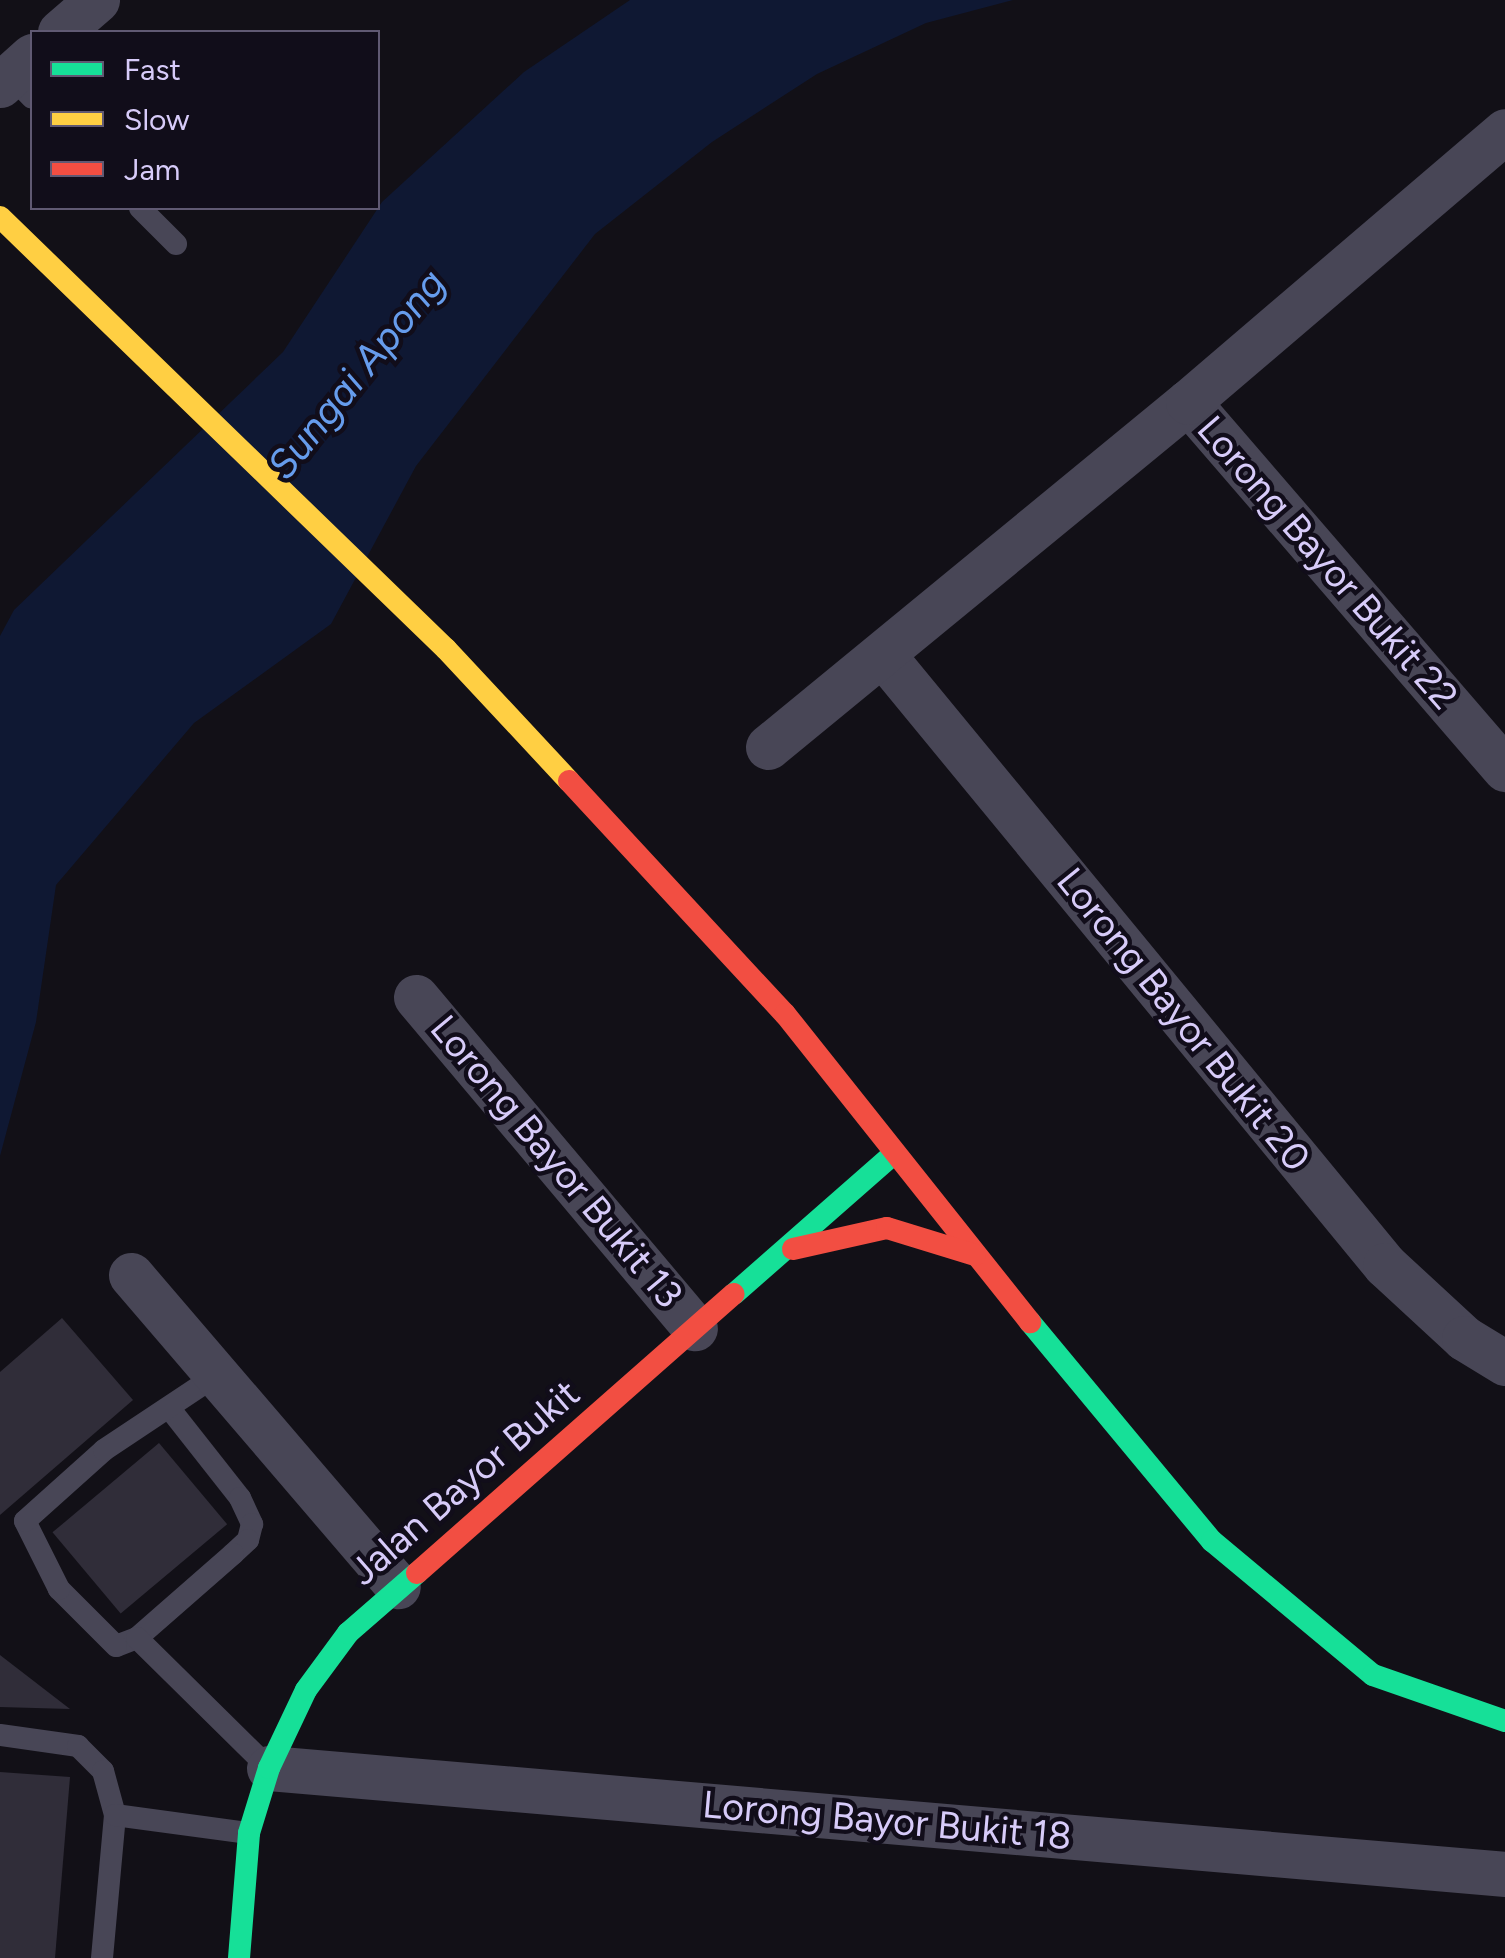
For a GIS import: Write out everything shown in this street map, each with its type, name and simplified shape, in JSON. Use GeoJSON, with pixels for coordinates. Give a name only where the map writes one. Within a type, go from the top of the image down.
{"type":"FeatureCollection","features":[{"type":"Feature","properties":{"kind":"street"},"geometry":{"type":"LineString","coordinates":[[62,30],[97,0]]}},
{"type":"Feature","properties":{"kind":"street"},"geometry":{"type":"LineString","coordinates":[[768,747],[1188,402],[1505,131]]}},
{"type":"Feature","properties":{"kind":"street"},"geometry":{"type":"LineString","coordinates":[[0,217],[446,649],[785,1014],[892,1155],[991,1252],[1004,1282],[1212,1541],[1373,1675],[1505,1721]]}},
{"type":"Feature","properties":{"kind":"street","name":"Lorong Bayor Bukit 22"},"geometry":{"type":"LineString","coordinates":[[1188,402],[1505,769]]}},
{"type":"Feature","properties":{"kind":"street","name":"Lorong Bayor Bukit 20"},"geometry":{"type":"LineString","coordinates":[[883,655],[1385,1265],[1464,1338],[1505,1363]]}},
{"type":"Feature","properties":{"kind":"street","name":"Lorong Bayor Bukit 13"},"geometry":{"type":"LineString","coordinates":[[416,997],[695,1328]]}},
{"type":"Feature","properties":{"kind":"street"},"geometry":{"type":"LineString","coordinates":[[785,1014],[827,1021]]}},
{"type":"Feature","properties":{"kind":"street"},"geometry":{"type":"LineString","coordinates":[[804,1038],[832,1110]]}},
{"type":"Feature","properties":{"kind":"street","name":"Jalan Bayor Bukit"},"geometry":{"type":"LineString","coordinates":[[239,1958],[249,1833],[269,1768],[306,1690],[348,1633],[892,1155]]}},
{"type":"Feature","properties":{"kind":"street"},"geometry":{"type":"LineString","coordinates":[[784,1251],[828,1192],[831,1174]]}},
{"type":"Feature","properties":{"kind":"street"},"geometry":{"type":"LineString","coordinates":[[784,1251],[887,1228],[991,1252]]}},
{"type":"Feature","properties":{"kind":"street"},"geometry":{"type":"LineString","coordinates":[[131,1275],[398,1586]]}},
{"type":"Feature","properties":{"kind":"street","name":"Lorong Bayor Bukit 18"},"geometry":{"type":"LineString","coordinates":[[269,1768],[1505,1874]]}},
{"type":"Feature","properties":{"kind":"lane"},"geometry":{"type":"LineString","coordinates":[[142,210],[176,244]]}},
{"type":"Feature","properties":{"kind":"lane"},"geometry":{"type":"LineString","coordinates":[[170,1409],[240,1498],[252,1524],[248,1540],[137,1638],[116,1646],[100,1636],[60,1589],[25,1520],[104,1450],[214,1376]]}},
{"type":"Feature","properties":{"kind":"lane"},"geometry":{"type":"LineString","coordinates":[[137,1638],[269,1768]]}},
{"type":"Feature","properties":{"kind":"lane"},"geometry":{"type":"LineString","coordinates":[[0,1735],[78,1746],[103,1771],[115,1815],[102,1958]]}},
{"type":"Feature","properties":{"kind":"lane"},"geometry":{"type":"LineString","coordinates":[[115,1815],[249,1833]]}},
{"type":"Feature","properties":{"kind":"water","name":"Sungai Apong"},"geometry":{"type":"Polygon","coordinates":[[[630,0],[1013,0],[926,23],[817,74],[712,142],[595,234],[416,466],[331,624],[194,723],[56,885],[36,1022],[0,1156],[0,636],[14,610],[283,352],[382,202],[524,72],[630,0]]]}},
{"type":"Feature","properties":{"kind":"building"},"geometry":{"type":"Polygon","coordinates":[[[62,1318],[133,1400],[0,1515],[0,1372],[62,1318]]]}},
{"type":"Feature","properties":{"kind":"building"},"geometry":{"type":"Polygon","coordinates":[[[159,1443],[227,1524],[121,1614],[53,1532],[159,1443]]]}},
{"type":"Feature","properties":{"kind":"building"},"geometry":{"type":"Polygon","coordinates":[[[0,1655],[70,1709],[0,1707],[0,1655]]]}},
{"type":"Feature","properties":{"kind":"building"},"geometry":{"type":"Polygon","coordinates":[[[0,1772],[70,1777],[55,1958],[0,1958],[0,1772]]]}},
{"type":"Feature","properties":{"kind":"traffic: fast"},"geometry":{"type":"LineString","coordinates":[[734,1294],[892,1155]]}},
{"type":"Feature","properties":{"kind":"traffic: fast"},"geometry":{"type":"LineString","coordinates":[[1030,1322],[1212,1541],[1373,1675],[1505,1721]]}},
{"type":"Feature","properties":{"kind":"traffic: fast"},"geometry":{"type":"LineString","coordinates":[[239,1958],[249,1833],[269,1768],[306,1690],[348,1633],[417,1573]]}},
{"type":"Feature","properties":{"kind":"traffic: slow"},"geometry":{"type":"LineString","coordinates":[[0,217],[446,649],[569,781]]}},
{"type":"Feature","properties":{"kind":"traffic: jam"},"geometry":{"type":"LineString","coordinates":[[569,781],[785,1014],[1030,1322]]}},
{"type":"Feature","properties":{"kind":"traffic: jam"},"geometry":{"type":"LineString","coordinates":[[793,1249],[887,1228],[975,1255]]}},
{"type":"Feature","properties":{"kind":"traffic: jam"},"geometry":{"type":"LineString","coordinates":[[417,1573],[734,1294]]}}]}
